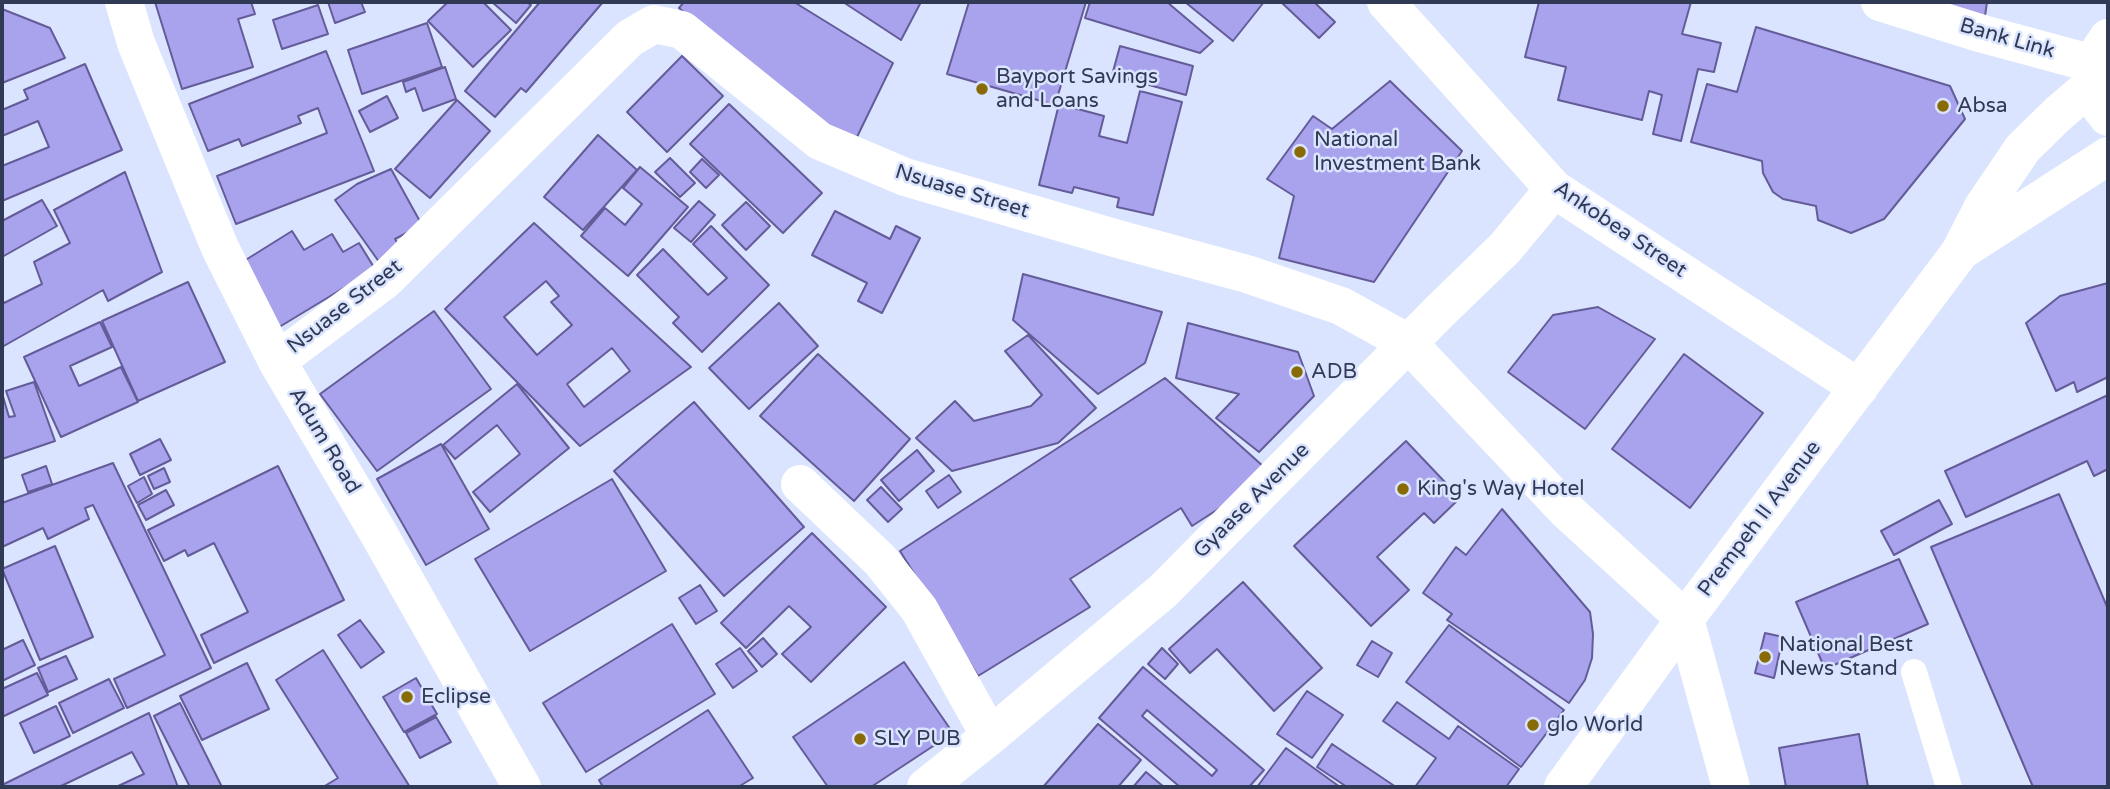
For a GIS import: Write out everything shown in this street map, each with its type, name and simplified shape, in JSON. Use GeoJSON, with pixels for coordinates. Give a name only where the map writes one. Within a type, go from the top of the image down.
{"type":"FeatureCollection","features":[{"type":"Feature","properties":{"kind":"street","name":"Adum Road"},"geometry":{"type":"LineString","coordinates":[[124,2],[136,43],[220,248],[276,361],[376,529],[522,787]]}},
{"type":"Feature","properties":{"kind":"street","name":"Ankobea Street"},"geometry":{"type":"LineString","coordinates":[[1385,2],[1554,189],[1859,388]]}},
{"type":"Feature","properties":{"kind":"street","name":"Bank Link"},"geometry":{"type":"LineString","coordinates":[[1880,2],[1983,34],[2101,76]]}},
{"type":"Feature","properties":{"kind":"street","name":"Nsuase Street"},"geometry":{"type":"LineString","coordinates":[[276,361],[385,280],[630,38],[654,24],[682,30],[820,141],[905,177],[1247,274],[1341,306],[1408,343],[1566,510],[1685,619]]}},
{"type":"Feature","properties":{"kind":"street","name":"Prempeh II Avenue"},"geometry":{"type":"LineString","coordinates":[[1563,787],[1959,253],[1983,207],[2023,148],[2101,76]]}},
{"type":"Feature","properties":{"kind":"street","name":"Prempeh II Avenue"},"geometry":{"type":"LineString","coordinates":[[1959,253],[2108,156]]}},
{"type":"Feature","properties":{"kind":"street","name":"Gyaase Avenue"},"geometry":{"type":"LineString","coordinates":[[926,787],[1163,591],[1505,248],[1554,189]]}},
{"type":"Feature","properties":{"kind":"street"},"geometry":{"type":"LineString","coordinates":[[800,484],[880,559],[919,609],[990,736]]}},
{"type":"Feature","properties":{"kind":"street"},"geometry":{"type":"LineString","coordinates":[[1685,619],[1731,787]]}},
{"type":"Feature","properties":{"kind":"lane"},"geometry":{"type":"LineString","coordinates":[[1914,672],[1949,787]]}},
{"type":"Feature","properties":{"kind":"building"},"geometry":{"type":"Polygon","coordinates":[[[155,2],[251,2],[255,14],[238,19],[253,67],[182,89],[155,2]]]}},
{"type":"Feature","properties":{"kind":"building"},"geometry":{"type":"Polygon","coordinates":[[[328,2],[361,2],[365,12],[335,23],[328,2]]]}},
{"type":"Feature","properties":{"kind":"building"},"geometry":{"type":"Polygon","coordinates":[[[448,2],[483,2],[511,30],[473,67],[428,21],[448,2]]]}},
{"type":"Feature","properties":{"kind":"building"},"geometry":{"type":"Polygon","coordinates":[[[492,2],[526,2],[531,5],[516,23],[492,2]]]}},
{"type":"Feature","properties":{"kind":"building"},"geometry":{"type":"Polygon","coordinates":[[[540,2],[603,2],[526,92],[521,88],[495,117],[465,91],[540,2]]]}},
{"type":"Feature","properties":{"kind":"building"},"geometry":{"type":"Polygon","coordinates":[[[684,2],[794,2],[893,63],[856,139],[794,109],[679,8],[684,2]]]}},
{"type":"Feature","properties":{"kind":"building"},"geometry":{"type":"Polygon","coordinates":[[[843,2],[921,2],[901,40],[843,2]]]}},
{"type":"Feature","properties":{"kind":"building"},"geometry":{"type":"Polygon","coordinates":[[[969,2],[1086,2],[1055,105],[947,74],[969,2]]]}},
{"type":"Feature","properties":{"kind":"building"},"geometry":{"type":"Polygon","coordinates":[[[1090,2],[1167,2],[1213,41],[1200,53],[1085,18],[1090,2]]]}},
{"type":"Feature","properties":{"kind":"building"},"geometry":{"type":"Polygon","coordinates":[[[1185,2],[1264,2],[1233,41],[1185,2]]]}},
{"type":"Feature","properties":{"kind":"building"},"geometry":{"type":"Polygon","coordinates":[[[1281,2],[1314,2],[1335,22],[1319,38],[1281,2]]]}},
{"type":"Feature","properties":{"kind":"building"},"geometry":{"type":"Polygon","coordinates":[[[1539,2],[1691,2],[1682,34],[1721,43],[1714,72],[1698,69],[1681,141],[1653,134],[1662,95],[1649,91],[1642,120],[1558,100],[1566,67],[1525,57],[1539,2]]]}},
{"type":"Feature","properties":{"kind":"building"},"geometry":{"type":"Polygon","coordinates":[[[1938,2],[1987,2],[1985,16],[1938,2]]]}},
{"type":"Feature","properties":{"kind":"building"},"geometry":{"type":"Polygon","coordinates":[[[318,5],[328,34],[282,49],[273,20],[318,5]]]}},
{"type":"Feature","properties":{"kind":"building"},"geometry":{"type":"Polygon","coordinates":[[[2,9],[50,28],[65,58],[2,83],[2,9]]]}},
{"type":"Feature","properties":{"kind":"building"},"geometry":{"type":"Polygon","coordinates":[[[427,23],[442,67],[362,94],[348,50],[427,23]]]}},
{"type":"Feature","properties":{"kind":"building"},"geometry":{"type":"Polygon","coordinates":[[[1756,27],[1950,86],[1965,119],[1884,219],[1851,233],[1818,220],[1816,206],[1783,199],[1773,192],[1763,173],[1762,161],[1691,142],[1707,84],[1737,92],[1756,27]]]}},
{"type":"Feature","properties":{"kind":"building"},"geometry":{"type":"Polygon","coordinates":[[[1120,46],[1193,66],[1186,95],[1112,75],[1120,46]]]}},
{"type":"Feature","properties":{"kind":"building"},"geometry":{"type":"Polygon","coordinates":[[[326,51],[374,171],[236,224],[217,176],[327,133],[318,108],[298,116],[301,123],[242,146],[239,139],[208,151],[189,104],[326,51]]]}},
{"type":"Feature","properties":{"kind":"building"},"geometry":{"type":"Polygon","coordinates":[[[682,56],[723,96],[667,152],[627,112],[682,56]]]}},
{"type":"Feature","properties":{"kind":"building"},"geometry":{"type":"Polygon","coordinates":[[[85,64],[122,150],[2,201],[2,166],[49,147],[38,121],[2,136],[2,110],[28,99],[24,90],[85,64]]]}},
{"type":"Feature","properties":{"kind":"building"},"geometry":{"type":"Polygon","coordinates":[[[445,67],[456,99],[423,111],[415,88],[406,92],[403,82],[445,67]]]}},
{"type":"Feature","properties":{"kind":"building"},"geometry":{"type":"Polygon","coordinates":[[[1390,81],[1462,151],[1374,282],[1279,258],[1294,196],[1267,179],[1313,116],[1332,129],[1390,81]]]}},
{"type":"Feature","properties":{"kind":"building"},"geometry":{"type":"Polygon","coordinates":[[[1140,91],[1182,102],[1153,215],[1117,207],[1119,198],[1074,187],[1072,193],[1039,185],[1059,104],[1104,116],[1099,136],[1127,143],[1140,91]]]}},
{"type":"Feature","properties":{"kind":"building"},"geometry":{"type":"Polygon","coordinates":[[[387,96],[398,118],[370,132],[359,111],[387,96]]]}},
{"type":"Feature","properties":{"kind":"building"},"geometry":{"type":"Polygon","coordinates":[[[457,100],[490,131],[430,198],[395,169],[457,100]]]}},
{"type":"Feature","properties":{"kind":"building"},"geometry":{"type":"Polygon","coordinates":[[[729,104],[822,193],[783,233],[690,144],[729,104]]]}},
{"type":"Feature","properties":{"kind":"building"},"geometry":{"type":"Polygon","coordinates":[[[598,135],[637,170],[583,230],[544,197],[598,135]]]}},
{"type":"Feature","properties":{"kind":"building"},"geometry":{"type":"Polygon","coordinates":[[[670,158],[695,183],[680,197],[655,172],[670,158]]]}},
{"type":"Feature","properties":{"kind":"building"},"geometry":{"type":"Polygon","coordinates":[[[702,159],[719,175],[706,188],[690,172],[702,159]]]}},
{"type":"Feature","properties":{"kind":"building"},"geometry":{"type":"Polygon","coordinates":[[[640,167],[688,207],[628,276],[581,236],[605,208],[625,225],[642,204],[623,188],[640,167]]]}},
{"type":"Feature","properties":{"kind":"building"},"geometry":{"type":"Polygon","coordinates":[[[391,169],[422,225],[395,239],[403,252],[382,266],[335,200],[357,184],[391,169]]]}},
{"type":"Feature","properties":{"kind":"building"},"geometry":{"type":"Polygon","coordinates":[[[125,172],[162,272],[108,301],[103,290],[2,347],[2,299],[4,303],[42,284],[34,262],[70,243],[54,210],[125,172]]]}},
{"type":"Feature","properties":{"kind":"building"},"geometry":{"type":"Polygon","coordinates":[[[42,200],[57,226],[2,257],[2,221],[42,200]]]}},
{"type":"Feature","properties":{"kind":"building"},"geometry":{"type":"Polygon","coordinates":[[[699,201],[715,215],[691,242],[674,228],[699,201]]]}},
{"type":"Feature","properties":{"kind":"building"},"geometry":{"type":"Polygon","coordinates":[[[746,202],[770,226],[746,250],[722,225],[746,202]]]}},
{"type":"Feature","properties":{"kind":"building"},"geometry":{"type":"Polygon","coordinates":[[[835,211],[890,239],[896,226],[920,238],[882,313],[858,301],[867,283],[812,255],[835,211]]]}},
{"type":"Feature","properties":{"kind":"building"},"geometry":{"type":"Polygon","coordinates":[[[534,223],[691,367],[580,446],[445,309],[534,223]],[[546,281],[504,317],[537,355],[572,325],[551,302],[559,296],[546,281]],[[612,348],[567,384],[584,407],[630,371],[612,348]]]}},
{"type":"Feature","properties":{"kind":"building"},"geometry":{"type":"Polygon","coordinates":[[[711,226],[769,285],[702,352],[673,323],[679,317],[637,275],[663,249],[708,295],[727,278],[693,244],[711,226]]]}},
{"type":"Feature","properties":{"kind":"building"},"geometry":{"type":"Polygon","coordinates":[[[292,231],[304,250],[332,234],[343,252],[359,243],[375,269],[276,329],[244,261],[292,231]]]}},
{"type":"Feature","properties":{"kind":"building"},"geometry":{"type":"Polygon","coordinates":[[[1023,274],[1162,312],[1145,363],[1098,394],[1013,320],[1023,274]]]}},
{"type":"Feature","properties":{"kind":"building"},"geometry":{"type":"Polygon","coordinates":[[[188,282],[225,362],[138,401],[102,321],[188,282]]]}},
{"type":"Feature","properties":{"kind":"building"},"geometry":{"type":"Polygon","coordinates":[[[2108,283],[2108,377],[2077,392],[2074,382],[2056,391],[2026,323],[2060,296],[2108,283]]]}},
{"type":"Feature","properties":{"kind":"building"},"geometry":{"type":"Polygon","coordinates":[[[779,303],[818,346],[749,409],[709,368],[779,303]]]}},
{"type":"Feature","properties":{"kind":"building"},"geometry":{"type":"Polygon","coordinates":[[[1598,307],[1655,339],[1585,429],[1508,372],[1553,315],[1598,307]]]}},
{"type":"Feature","properties":{"kind":"building"},"geometry":{"type":"Polygon","coordinates":[[[434,311],[491,389],[377,471],[320,394],[434,311]]]}},
{"type":"Feature","properties":{"kind":"building"},"geometry":{"type":"Polygon","coordinates":[[[100,322],[112,347],[70,366],[79,386],[121,367],[138,402],[61,437],[24,357],[100,322]]]}},
{"type":"Feature","properties":{"kind":"building"},"geometry":{"type":"Polygon","coordinates":[[[1188,323],[1298,352],[1314,396],[1259,452],[1216,418],[1239,394],[1176,378],[1188,323]]]}},
{"type":"Feature","properties":{"kind":"building"},"geometry":{"type":"Polygon","coordinates":[[[1028,335],[1096,408],[1058,443],[952,471],[916,438],[955,401],[974,421],[1031,406],[1042,395],[1005,351],[1028,335]]]}},
{"type":"Feature","properties":{"kind":"building"},"geometry":{"type":"Polygon","coordinates":[[[818,354],[910,439],[854,501],[760,416],[818,354]]]}},
{"type":"Feature","properties":{"kind":"building"},"geometry":{"type":"Polygon","coordinates":[[[1684,354],[1763,413],[1690,508],[1612,449],[1684,354]]]}},
{"type":"Feature","properties":{"kind":"building"},"geometry":{"type":"Polygon","coordinates":[[[1165,378],[1264,467],[1237,497],[1192,526],[1181,508],[1070,579],[1090,607],[978,676],[900,551],[1165,378]]]}},
{"type":"Feature","properties":{"kind":"building"},"geometry":{"type":"Polygon","coordinates":[[[34,382],[55,441],[2,459],[2,393],[9,417],[15,416],[6,391],[34,382]]]}},
{"type":"Feature","properties":{"kind":"building"},"geometry":{"type":"Polygon","coordinates":[[[517,384],[569,448],[490,512],[473,492],[520,454],[497,425],[455,459],[443,445],[517,384]]]}},
{"type":"Feature","properties":{"kind":"building"},"geometry":{"type":"Polygon","coordinates":[[[2108,395],[2108,469],[2094,476],[2087,461],[1966,517],[1945,471],[2108,395]]]}},
{"type":"Feature","properties":{"kind":"building"},"geometry":{"type":"Polygon","coordinates":[[[694,402],[804,527],[724,596],[614,471],[694,402]]]}},
{"type":"Feature","properties":{"kind":"building"},"geometry":{"type":"Polygon","coordinates":[[[160,439],[171,460],[140,475],[130,454],[160,439]]]}},
{"type":"Feature","properties":{"kind":"building"},"geometry":{"type":"Polygon","coordinates":[[[1406,441],[1460,498],[1434,523],[1424,513],[1377,557],[1409,590],[1371,626],[1294,546],[1406,441]]]}},
{"type":"Feature","properties":{"kind":"building"},"geometry":{"type":"Polygon","coordinates":[[[441,444],[489,529],[426,565],[377,479],[441,444]]]}},
{"type":"Feature","properties":{"kind":"building"},"geometry":{"type":"Polygon","coordinates":[[[917,450],[934,471],[899,501],[881,480],[917,450]]]}},
{"type":"Feature","properties":{"kind":"building"},"geometry":{"type":"Polygon","coordinates":[[[113,463],[211,668],[127,708],[114,679],[165,655],[93,505],[85,508],[89,519],[48,539],[43,528],[2,547],[2,503],[113,463]]]}},
{"type":"Feature","properties":{"kind":"building"},"geometry":{"type":"Polygon","coordinates":[[[46,466],[52,484],[28,492],[22,475],[46,466]]]}},
{"type":"Feature","properties":{"kind":"building"},"geometry":{"type":"Polygon","coordinates":[[[278,466],[344,600],[214,663],[201,635],[248,612],[214,543],[188,556],[185,550],[164,561],[148,530],[278,466]]]}},
{"type":"Feature","properties":{"kind":"building"},"geometry":{"type":"Polygon","coordinates":[[[164,468],[170,482],[154,489],[148,476],[164,468]]]}},
{"type":"Feature","properties":{"kind":"building"},"geometry":{"type":"Polygon","coordinates":[[[949,475],[961,492],[938,508],[926,491],[949,475]]]}},
{"type":"Feature","properties":{"kind":"building"},"geometry":{"type":"Polygon","coordinates":[[[144,477],[152,494],[137,503],[128,486],[144,477]]]}},
{"type":"Feature","properties":{"kind":"building"},"geometry":{"type":"Polygon","coordinates":[[[612,479],[666,571],[530,651],[475,559],[612,479]]]}},
{"type":"Feature","properties":{"kind":"building"},"geometry":{"type":"Polygon","coordinates":[[[881,487],[902,509],[888,522],[867,500],[881,487]]]}},
{"type":"Feature","properties":{"kind":"building"},"geometry":{"type":"Polygon","coordinates":[[[166,490],[174,505],[146,520],[138,505],[166,490]]]}},
{"type":"Feature","properties":{"kind":"building"},"geometry":{"type":"Polygon","coordinates":[[[2059,494],[2108,609],[2108,787],[2033,787],[1931,547],[2059,494]]]}},
{"type":"Feature","properties":{"kind":"building"},"geometry":{"type":"Polygon","coordinates":[[[1939,500],[1952,524],[1894,555],[1881,531],[1939,500]]]}},
{"type":"Feature","properties":{"kind":"building"},"geometry":{"type":"Polygon","coordinates":[[[1502,509],[1590,612],[1592,658],[1585,680],[1569,703],[1447,620],[1452,614],[1423,593],[1456,547],[1466,555],[1502,509]]]}},
{"type":"Feature","properties":{"kind":"building"},"geometry":{"type":"Polygon","coordinates":[[[812,533],[886,607],[811,682],[782,654],[811,627],[789,606],[746,648],[721,623],[812,533]]]}},
{"type":"Feature","properties":{"kind":"building"},"geometry":{"type":"Polygon","coordinates":[[[55,546],[93,637],[40,660],[2,569],[55,546]]]}},
{"type":"Feature","properties":{"kind":"building"},"geometry":{"type":"Polygon","coordinates":[[[1899,559],[1928,624],[1825,669],[1796,602],[1899,559]]]}},
{"type":"Feature","properties":{"kind":"building"},"geometry":{"type":"Polygon","coordinates":[[[1243,582],[1322,668],[1274,711],[1217,649],[1190,673],[1169,649],[1243,582]]]}},
{"type":"Feature","properties":{"kind":"building"},"geometry":{"type":"Polygon","coordinates":[[[700,585],[717,611],[696,624],[679,598],[700,585]]]}},
{"type":"Feature","properties":{"kind":"building"},"geometry":{"type":"Polygon","coordinates":[[[360,620],[384,652],[361,668],[338,635],[360,620]]]}},
{"type":"Feature","properties":{"kind":"building"},"geometry":{"type":"Polygon","coordinates":[[[672,624],[715,694],[586,772],[543,703],[672,624]]]}},
{"type":"Feature","properties":{"kind":"building"},"geometry":{"type":"Polygon","coordinates":[[[1449,625],[1564,710],[1521,767],[1406,682],[1449,625]]]}},
{"type":"Feature","properties":{"kind":"building"},"geometry":{"type":"Polygon","coordinates":[[[1765,633],[1783,637],[1774,678],[1755,673],[1765,633]]]}},
{"type":"Feature","properties":{"kind":"building"},"geometry":{"type":"Polygon","coordinates":[[[763,638],[777,654],[762,667],[748,651],[763,638]]]}},
{"type":"Feature","properties":{"kind":"building"},"geometry":{"type":"Polygon","coordinates":[[[23,640],[35,665],[2,681],[2,650],[23,640]]]}},
{"type":"Feature","properties":{"kind":"building"},"geometry":{"type":"Polygon","coordinates":[[[1372,641],[1392,653],[1378,677],[1357,665],[1372,641]]]}},
{"type":"Feature","properties":{"kind":"building"},"geometry":{"type":"Polygon","coordinates":[[[740,648],[757,671],[733,688],[716,664],[740,648]]]}},
{"type":"Feature","properties":{"kind":"building"},"geometry":{"type":"Polygon","coordinates":[[[1162,648],[1178,664],[1165,679],[1148,664],[1162,648]]]}},
{"type":"Feature","properties":{"kind":"building"},"geometry":{"type":"Polygon","coordinates":[[[323,650],[410,787],[323,787],[338,778],[276,680],[323,650]]]}},
{"type":"Feature","properties":{"kind":"building"},"geometry":{"type":"Polygon","coordinates":[[[66,656],[77,679],[48,692],[38,668],[66,656]]]}},
{"type":"Feature","properties":{"kind":"building"},"geometry":{"type":"Polygon","coordinates":[[[904,662],[953,733],[871,787],[828,787],[793,737],[904,662]]]}},
{"type":"Feature","properties":{"kind":"building"},"geometry":{"type":"Polygon","coordinates":[[[247,663],[269,709],[202,740],[180,696],[247,663]]]}},
{"type":"Feature","properties":{"kind":"building"},"geometry":{"type":"Polygon","coordinates":[[[1143,667],[1264,770],[1249,787],[1180,787],[1099,718],[1143,667]],[[1147,710],[1142,716],[1212,776],[1217,770],[1147,710]]]}},
{"type":"Feature","properties":{"kind":"building"},"geometry":{"type":"Polygon","coordinates":[[[37,673],[48,695],[2,717],[2,689],[37,673]]]}},
{"type":"Feature","properties":{"kind":"building"},"geometry":{"type":"Polygon","coordinates":[[[416,678],[437,714],[404,732],[383,697],[416,678]]]}},
{"type":"Feature","properties":{"kind":"building"},"geometry":{"type":"Polygon","coordinates":[[[109,679],[124,708],[73,733],[59,703],[109,679]]]}},
{"type":"Feature","properties":{"kind":"building"},"geometry":{"type":"Polygon","coordinates":[[[1307,691],[1343,715],[1312,758],[1277,734],[1307,691]]]}},
{"type":"Feature","properties":{"kind":"building"},"geometry":{"type":"Polygon","coordinates":[[[1397,702],[1449,739],[1458,726],[1519,769],[1506,787],[1415,787],[1436,758],[1383,721],[1397,702]]]}},
{"type":"Feature","properties":{"kind":"building"},"geometry":{"type":"Polygon","coordinates":[[[180,703],[222,787],[190,787],[154,716],[180,703]]]}},
{"type":"Feature","properties":{"kind":"building"},"geometry":{"type":"Polygon","coordinates":[[[56,706],[70,736],[34,753],[20,723],[56,706]]]}},
{"type":"Feature","properties":{"kind":"building"},"geometry":{"type":"Polygon","coordinates":[[[708,710],[753,778],[738,787],[603,787],[599,780],[708,710]]]}},
{"type":"Feature","properties":{"kind":"building"},"geometry":{"type":"Polygon","coordinates":[[[149,713],[178,787],[116,787],[144,774],[132,752],[59,787],[2,787],[2,785],[149,713]]]}},
{"type":"Feature","properties":{"kind":"building"},"geometry":{"type":"Polygon","coordinates":[[[436,717],[451,742],[420,758],[406,733],[436,717]]]}},
{"type":"Feature","properties":{"kind":"building"},"geometry":{"type":"Polygon","coordinates":[[[1098,724],[1141,760],[1118,787],[1043,787],[1098,724]]]}},
{"type":"Feature","properties":{"kind":"building"},"geometry":{"type":"Polygon","coordinates":[[[1859,734],[1868,787],[1786,787],[1779,748],[1859,734]]]}},
{"type":"Feature","properties":{"kind":"building"},"geometry":{"type":"Polygon","coordinates":[[[1332,744],[1396,787],[1347,787],[1317,767],[1332,744]]]}},
{"type":"Feature","properties":{"kind":"building"},"geometry":{"type":"Polygon","coordinates":[[[1286,748],[1340,787],[1257,787],[1286,748]]]}},
{"type":"Feature","properties":{"kind":"building"},"geometry":{"type":"Polygon","coordinates":[[[1146,772],[1164,787],[1133,787],[1146,772]]]}},
{"type":"Feature","properties":{"kind":"place","name":"Bayport Savings and Loans"},"geometry":{"type":"Point","coordinates":[982,89]}},
{"type":"Feature","properties":{"kind":"place","name":"Absa"},"geometry":{"type":"Point","coordinates":[1943,106]}},
{"type":"Feature","properties":{"kind":"place","name":"National Investment Bank"},"geometry":{"type":"Point","coordinates":[1300,152]}},
{"type":"Feature","properties":{"kind":"place","name":"ADB"},"geometry":{"type":"Point","coordinates":[1297,372]}},
{"type":"Feature","properties":{"kind":"place","name":"King's Way Hotel"},"geometry":{"type":"Point","coordinates":[1403,489]}},
{"type":"Feature","properties":{"kind":"place","name":"National Best News Stand"},"geometry":{"type":"Point","coordinates":[1765,657]}},
{"type":"Feature","properties":{"kind":"place","name":"Eclipse"},"geometry":{"type":"Point","coordinates":[407,697]}},
{"type":"Feature","properties":{"kind":"place","name":"glo World"},"geometry":{"type":"Point","coordinates":[1533,725]}},
{"type":"Feature","properties":{"kind":"place","name":"SLY PUB"},"geometry":{"type":"Point","coordinates":[860,739]}}]}
